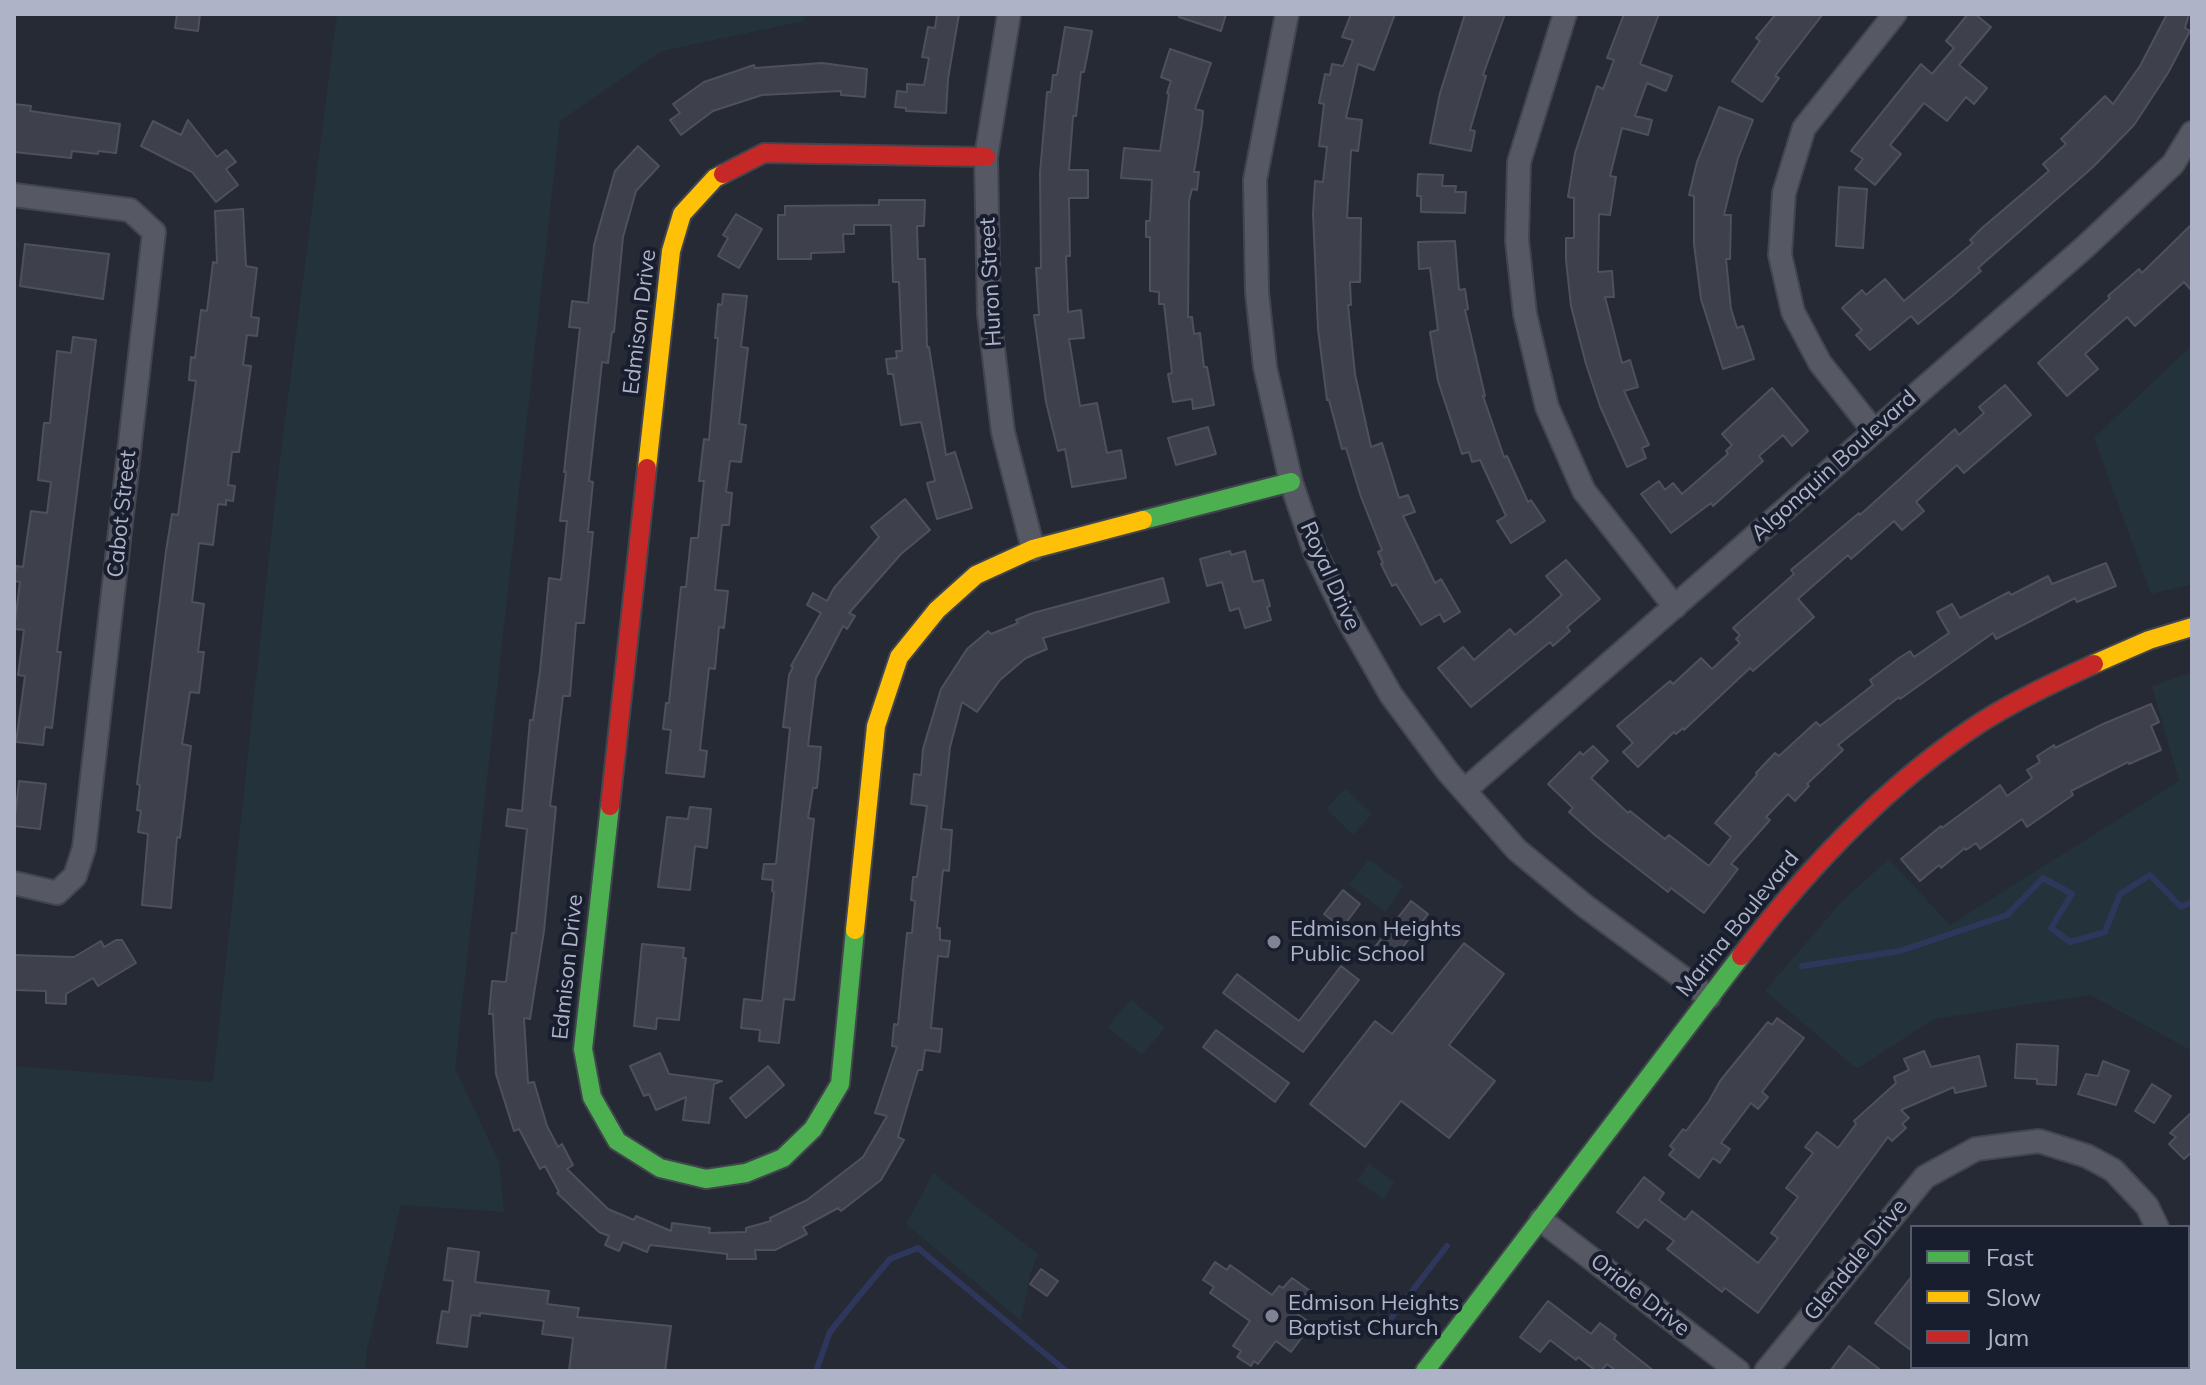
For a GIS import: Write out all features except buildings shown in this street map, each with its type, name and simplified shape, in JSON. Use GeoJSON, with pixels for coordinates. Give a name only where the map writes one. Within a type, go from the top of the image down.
{"type":"FeatureCollection","features":[{"type":"Feature","properties":{"kind":"street","name":"Huron Street"},"geometry":{"type":"LineString","coordinates":[[1009,14],[986,157],[989,314],[1003,432],[1033,549]]}},
{"type":"Feature","properties":{"kind":"street","name":"Royal Drive"},"geometry":{"type":"LineString","coordinates":[[1287,14],[1255,180],[1257,292],[1265,367],[1291,482],[1315,552],[1346,616],[1391,695],[1465,790],[1517,850],[1585,906],[1709,997]]}},
{"type":"Feature","properties":{"kind":"street"},"geometry":{"type":"LineString","coordinates":[[1565,14],[1519,162],[1517,240],[1525,314],[1547,407],[1584,491],[1675,607]]}},
{"type":"Feature","properties":{"kind":"street"},"geometry":{"type":"LineString","coordinates":[[1873,430],[1820,363],[1793,312],[1780,255],[1784,193],[1804,128],[1895,14]]}},
{"type":"Feature","properties":{"kind":"street","name":"Algonquin Boulevard"},"geometry":{"type":"LineString","coordinates":[[1465,790],[2086,246],[2173,164],[2192,133]]}},
{"type":"Feature","properties":{"kind":"street","name":"Edmison Drive"},"geometry":{"type":"LineString","coordinates":[[986,157],[764,153],[715,178],[682,214],[671,251],[583,1049],[592,1097],[617,1141],[660,1168],[706,1179],[746,1173],[783,1158],[813,1129],[840,1084],[876,726],[899,657],[937,610],[976,575],[1033,549],[1291,482]]}},
{"type":"Feature","properties":{"kind":"street","name":"Cabot Street"},"geometry":{"type":"LineString","coordinates":[[14,195],[130,210],[154,232],[84,848],[75,876],[57,893],[14,883]]}},
{"type":"Feature","properties":{"kind":"street","name":"Marina Boulevard"},"geometry":{"type":"LineString","coordinates":[[1425,1371],[1709,997],[1806,875],[1873,807],[1943,750],[2018,701],[2097,662],[2192,627]]}},
{"type":"Feature","properties":{"kind":"street","name":"Glendale Drive"},"geometry":{"type":"LineString","coordinates":[[1766,1371],[1925,1177],[1976,1149],[2039,1141],[2087,1156],[2113,1170],[2147,1206],[2156,1225]]}},
{"type":"Feature","properties":{"kind":"street","name":"Oriole Drive"},"geometry":{"type":"LineString","coordinates":[[1541,1220],[1738,1371]]}},
{"type":"Feature","properties":{"kind":"shaded area"},"geometry":{"type":"Polygon","coordinates":[[[337,14],[805,14],[804,21],[662,51],[560,121],[455,1068],[499,1162],[504,1212],[401,1205],[367,1349],[365,1371],[14,1371],[14,1066],[213,1082],[276,491],[337,14]]]}},
{"type":"Feature","properties":{"kind":"shaded area"},"geometry":{"type":"Polygon","coordinates":[[[2192,345],[2192,584],[2151,594],[2094,438],[2192,345]]]}},
{"type":"Feature","properties":{"kind":"shaded area"},"geometry":{"type":"Polygon","coordinates":[[[2192,672],[2192,1051],[2090,995],[1934,1019],[1857,1069],[1765,991],[1842,901],[1889,859],[1950,925],[2179,781],[2152,686],[2192,672]]]}},
{"type":"Feature","properties":{"kind":"shaded area"},"geometry":{"type":"Polygon","coordinates":[[[1345,788],[1372,814],[1353,835],[1326,809],[1345,788]]]}},
{"type":"Feature","properties":{"kind":"shaded area"},"geometry":{"type":"Polygon","coordinates":[[[1369,859],[1404,885],[1385,912],[1349,885],[1369,859]]]}},
{"type":"Feature","properties":{"kind":"shaded area"},"geometry":{"type":"Polygon","coordinates":[[[1131,1000],[1165,1028],[1142,1055],[1107,1027],[1131,1000]]]}},
{"type":"Feature","properties":{"kind":"shaded area"},"geometry":{"type":"Polygon","coordinates":[[[1369,1163],[1395,1183],[1383,1199],[1357,1180],[1369,1163]]]}},
{"type":"Feature","properties":{"kind":"shaded area"},"geometry":{"type":"Polygon","coordinates":[[[933,1173],[1038,1254],[1021,1321],[906,1224],[933,1173]]]}},
{"type":"Feature","properties":{"kind":"waterway"},"geometry":{"type":"LineString","coordinates":[[1802,966],[1900,951],[2007,915],[2043,878],[2072,894],[2051,928],[2070,942],[2105,932],[2120,894],[2150,875],[2181,907],[2192,902]]}},
{"type":"Feature","properties":{"kind":"waterway"},"geometry":{"type":"LineString","coordinates":[[1385,1326],[1447,1246]]}},
{"type":"Feature","properties":{"kind":"waterway"},"geometry":{"type":"LineString","coordinates":[[816,1371],[830,1332],[859,1296],[890,1259],[918,1248],[1066,1371]]}},
{"type":"Feature","properties":{"kind":"traffic: fast"},"geometry":{"type":"LineString","coordinates":[[1143,520],[1291,482]]}},
{"type":"Feature","properties":{"kind":"traffic: fast"},"geometry":{"type":"LineString","coordinates":[[610,806],[583,1049],[592,1097],[617,1141],[660,1168],[706,1179],[746,1173],[783,1158],[813,1129],[840,1084],[855,930]]}},
{"type":"Feature","properties":{"kind":"traffic: fast"},"geometry":{"type":"LineString","coordinates":[[1425,1371],[1741,956]]}},
{"type":"Feature","properties":{"kind":"traffic: slow"},"geometry":{"type":"LineString","coordinates":[[647,468],[671,251],[682,214],[715,178],[723,174]]}},
{"type":"Feature","properties":{"kind":"traffic: slow"},"geometry":{"type":"LineString","coordinates":[[855,930],[876,726],[899,657],[937,610],[976,575],[1033,549],[1143,520]]}},
{"type":"Feature","properties":{"kind":"traffic: slow"},"geometry":{"type":"LineString","coordinates":[[2094,664],[2149,640],[2192,627]]}},
{"type":"Feature","properties":{"kind":"traffic: jam"},"geometry":{"type":"LineString","coordinates":[[723,174],[764,153],[986,157]]}},
{"type":"Feature","properties":{"kind":"traffic: jam"},"geometry":{"type":"LineString","coordinates":[[610,806],[647,468]]}},
{"type":"Feature","properties":{"kind":"traffic: jam"},"geometry":{"type":"LineString","coordinates":[[1741,956],[1794,891],[1851,829],[1913,773],[1980,723],[2094,664]]}},
{"type":"Feature","properties":{"kind":"place","name":"Edmison Heights Public School"},"geometry":{"type":"Point","coordinates":[1274,942]}},
{"type":"Feature","properties":{"kind":"place","name":"Edmison Heights Baptist Church"},"geometry":{"type":"Point","coordinates":[1272,1316]}}]}
